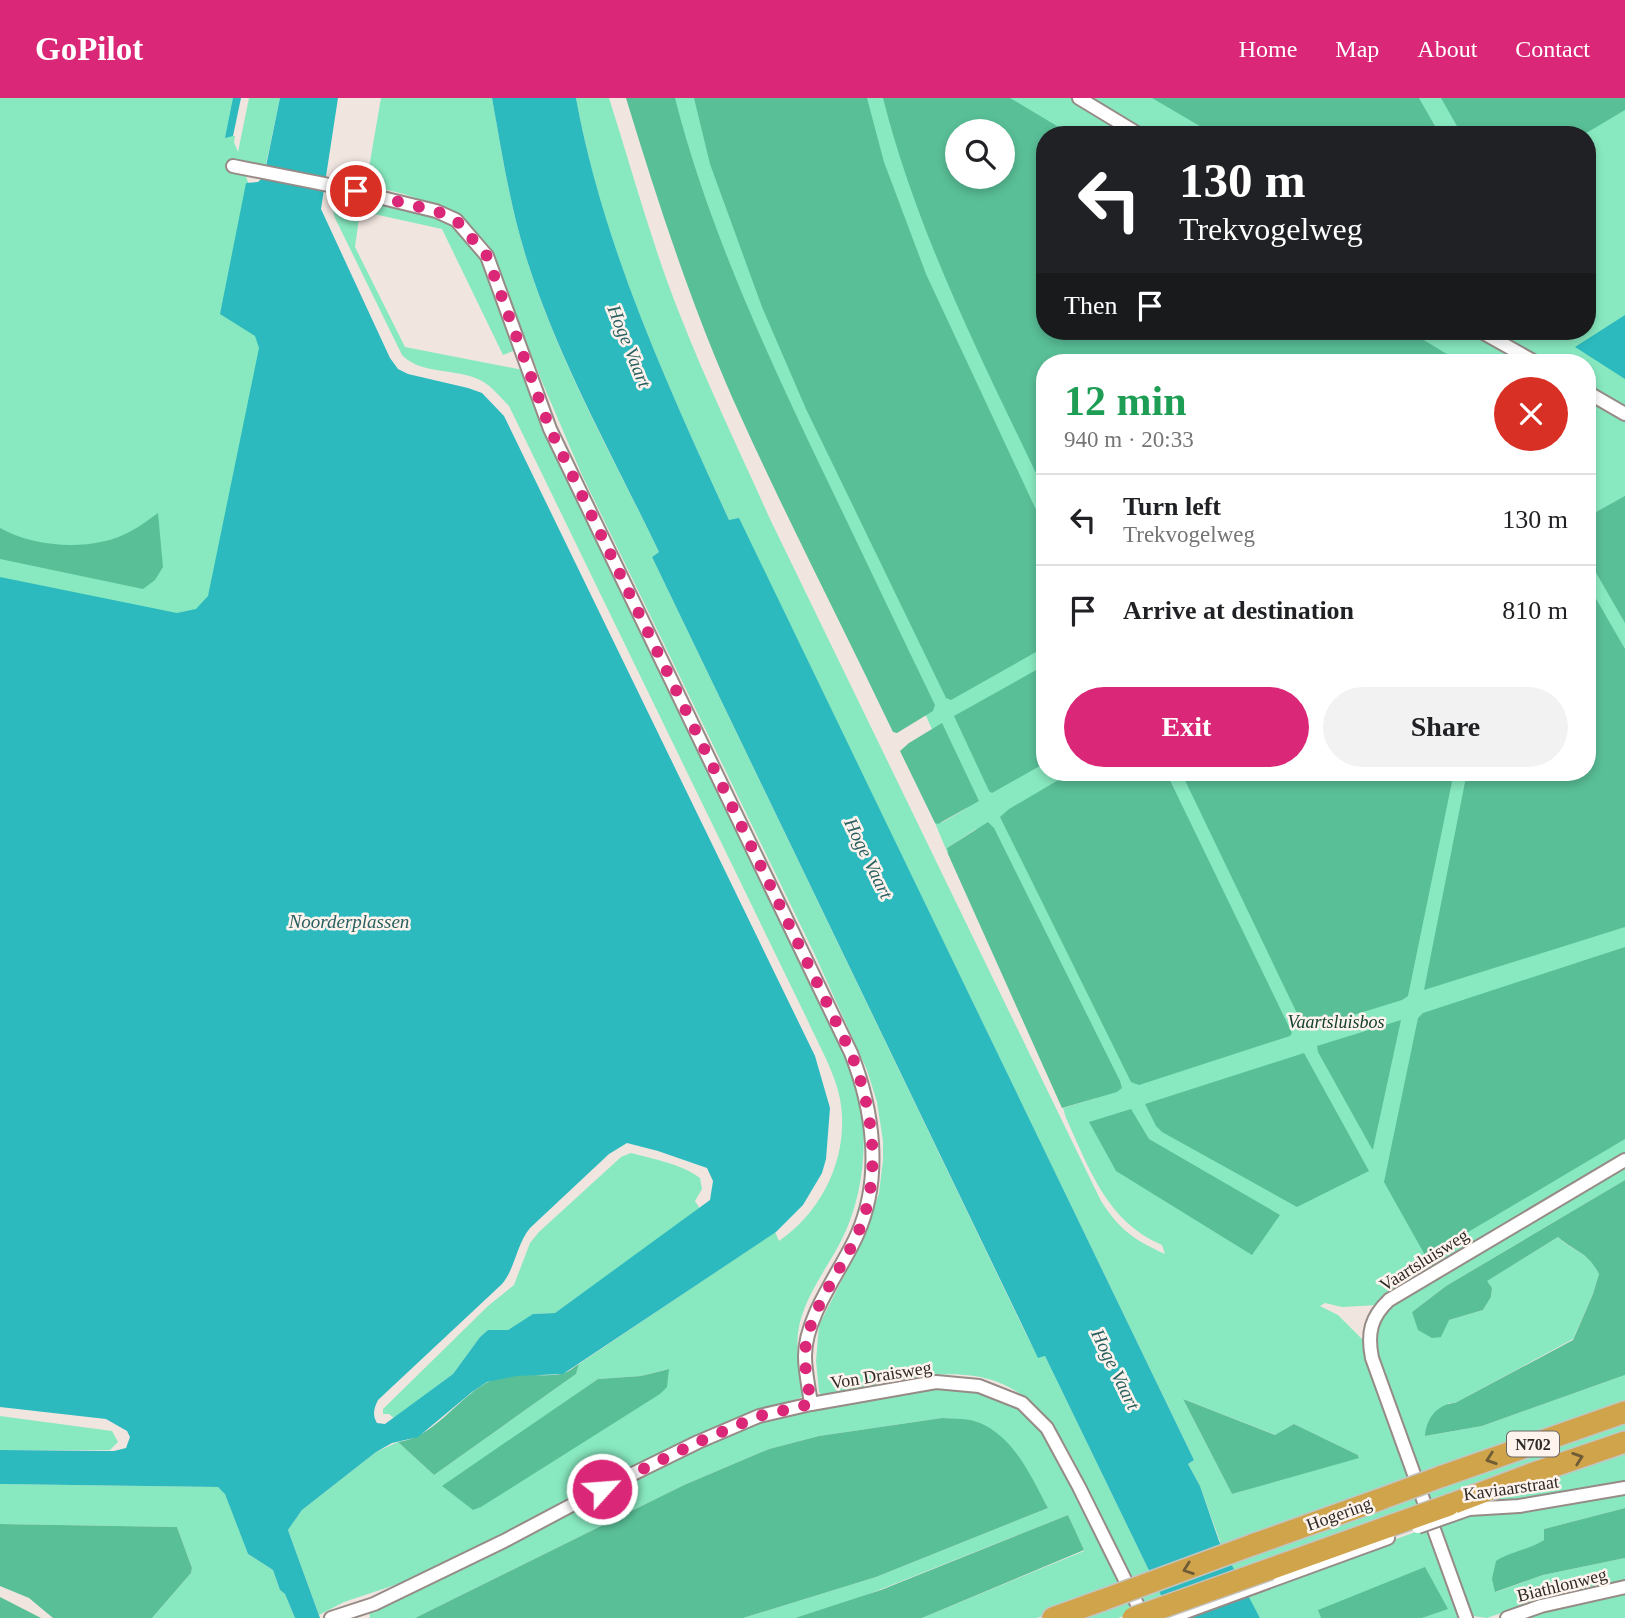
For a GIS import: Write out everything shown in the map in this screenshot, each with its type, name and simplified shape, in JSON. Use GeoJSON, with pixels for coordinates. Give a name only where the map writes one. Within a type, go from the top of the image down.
{"type":"FeatureCollection","features":[{"type":"Feature","properties":{"kind":"highway","name":"Hogering"},"geometry":{"type":"LineString","coordinates":[[1053,1618],[1625,1412]]}},
{"type":"Feature","properties":{"kind":"highway","name":"Hogering"},"geometry":{"type":"LineString","coordinates":[[1133,1618],[1272,1574],[1451,1510],[1531,1474],[1625,1442]]}},
{"type":"Feature","properties":{"kind":"street"},"geometry":{"type":"LineString","coordinates":[[1079,98],[1125,126]]}},
{"type":"Feature","properties":{"kind":"street"},"geometry":{"type":"LineString","coordinates":[[233,166],[329,185],[436,211],[456,220],[487,256],[550,429],[851,1053],[863,1083],[873,1156],[869,1195],[858,1233],[811,1323],[805,1355],[811,1404]]}},
{"type":"Feature","properties":{"kind":"street"},"geometry":{"type":"LineString","coordinates":[[1496,340],[1521,354]]}},
{"type":"Feature","properties":{"kind":"street"},"geometry":{"type":"LineString","coordinates":[[1596,397],[1625,414]]}},
{"type":"Feature","properties":{"kind":"street","name":"Vaartsluisweg"},"geometry":{"type":"LineString","coordinates":[[1466,1618],[1373,1358],[1370,1331],[1372,1321],[1389,1300],[1625,1160]]}},
{"type":"Feature","properties":{"kind":"street","name":"Von Draisweg"},"geometry":{"type":"LineString","coordinates":[[331,1618],[374,1604],[505,1541],[698,1442],[759,1416],[936,1382],[979,1386],[1022,1403],[1047,1428],[1144,1618]]}},
{"type":"Feature","properties":{"kind":"street","name":"Kaviaarstraat"},"geometry":{"type":"LineString","coordinates":[[1451,1510],[1519,1506],[1625,1488]]}},
{"type":"Feature","properties":{"kind":"street"},"geometry":{"type":"LineString","coordinates":[[1168,1618],[1272,1574]]}},
{"type":"Feature","properties":{"kind":"street","name":"Biathlonweg"},"geometry":{"type":"LineString","coordinates":[[1507,1618],[1541,1606],[1625,1587]]}},
{"type":"Feature","properties":{"kind":"green space"},"geometry":{"type":"Polygon","coordinates":[[[0,98],[236,98],[232,136],[235,136],[238,152],[249,98],[280,98],[265,169],[242,165],[249,185],[264,336],[208,625],[0,582],[0,98]]]}},
{"type":"Feature","properties":{"kind":"green space"},"geometry":{"type":"Polygon","coordinates":[[[381,98],[492,98],[516,220],[540,298],[588,409],[659,552],[652,557],[1026,1334],[1038,1357],[1045,1356],[1172,1618],[1148,1618],[1072,1458],[1058,1434],[1023,1396],[1001,1383],[956,1374],[902,1379],[831,1394],[822,1395],[819,1392],[816,1361],[819,1325],[865,1235],[879,1193],[883,1141],[877,1102],[867,1070],[815,955],[582,475],[489,246],[465,220],[443,207],[366,185],[381,98]]]}},
{"type":"Feature","properties":{"kind":"green space","name":"Vaartsluisbos"},"geometry":{"type":"Polygon","coordinates":[[[576,98],[609,98],[651,235],[701,367],[770,519],[1101,1201],[1128,1233],[1165,1254],[1162,1245],[1127,1222],[1102,1192],[1066,1118],[1063,1108],[1096,1098],[976,829],[947,848],[948,854],[935,823],[943,822],[967,808],[651,98],[1625,98],[1625,1159],[1378,1305],[1342,1307],[1325,1303],[1320,1306],[1338,1315],[1363,1340],[1412,1479],[1222,1547],[1200,1486],[1188,1464],[1194,1460],[739,519],[729,520],[660,366],[620,261],[588,153],[576,98]],[[1183,1399],[1232,1494],[1359,1457],[1294,1424],[1276,1435],[1183,1399]]]}},
{"type":"Feature","properties":{"kind":"green space"},"geometry":{"type":"Polygon","coordinates":[[[626,98],[675,98],[719,236],[775,370],[935,705],[933,711],[897,733],[893,732],[797,536],[724,378],[678,259],[626,98]]]}},
{"type":"Feature","properties":{"kind":"green space"},"geometry":{"type":"Polygon","coordinates":[[[694,98],[867,98],[884,162],[926,274],[1036,510],[1036,652],[951,700],[946,698],[806,409],[762,307],[710,164],[694,98]]]}},
{"type":"Feature","properties":{"kind":"green space"},"geometry":{"type":"Polygon","coordinates":[[[883,98],[1010,98],[1057,126],[1036,126],[1036,340],[1424,340],[1447,354],[1036,354],[1036,473],[954,299],[914,200],[883,98]]]}},
{"type":"Feature","properties":{"kind":"green space"},"geometry":{"type":"Polygon","coordinates":[[[1152,98],[1419,98],[1435,126],[1200,126],[1152,98]]]}},
{"type":"Feature","properties":{"kind":"green space"},"geometry":{"type":"Polygon","coordinates":[[[1441,98],[1625,98],[1625,110],[1596,127],[1457,126],[1441,98]]]}},
{"type":"Feature","properties":{"kind":"green space"},"geometry":{"type":"Polygon","coordinates":[[[332,193],[436,216],[451,224],[481,258],[516,350],[503,355],[442,229],[360,211],[355,247],[405,347],[523,370],[841,1045],[859,1095],[864,1151],[855,1207],[800,1322],[797,1350],[802,1396],[800,1398],[739,1417],[652,1457],[419,1577],[344,1602],[319,1615],[288,1530],[302,1510],[376,1452],[398,1442],[434,1475],[576,1374],[579,1364],[775,1232],[779,1241],[795,1228],[821,1197],[837,1160],[842,1120],[838,1089],[826,1058],[509,406],[480,380],[419,366],[402,355],[335,218],[332,193]],[[668,1369],[641,1376],[598,1379],[443,1487],[668,1369]]]}},
{"type":"Feature","properties":{"kind":"green space"},"geometry":{"type":"Polygon","coordinates":[[[1625,496],[1625,623],[1596,573],[1596,512],[1625,496]]]}},
{"type":"Feature","properties":{"kind":"green space"},"geometry":{"type":"Polygon","coordinates":[[[158,513],[163,567],[155,580],[143,589],[0,559],[0,528],[30,540],[83,545],[116,538],[158,513]]]}},
{"type":"Feature","properties":{"kind":"green space"},"geometry":{"type":"Polygon","coordinates":[[[1596,599],[1625,649],[1625,927],[1424,990],[1465,781],[1596,781],[1596,599]]]}},
{"type":"Feature","properties":{"kind":"green space"},"geometry":{"type":"Polygon","coordinates":[[[1036,670],[1036,768],[992,793],[954,716],[1036,670]]]}},
{"type":"Feature","properties":{"kind":"green space"},"geometry":{"type":"Polygon","coordinates":[[[942,723],[979,801],[938,824],[935,823],[900,751],[942,723]]]}},
{"type":"Feature","properties":{"kind":"green space"},"geometry":{"type":"Polygon","coordinates":[[[1057,781],[1170,781],[1292,1033],[1290,1036],[1139,1085],[1131,1082],[1000,817],[1057,781]]]}},
{"type":"Feature","properties":{"kind":"green space"},"geometry":{"type":"Polygon","coordinates":[[[1185,781],[1452,781],[1408,996],[1305,1030],[1185,781]]]}},
{"type":"Feature","properties":{"kind":"green space"},"geometry":{"type":"Polygon","coordinates":[[[988,822],[994,828],[1120,1081],[1122,1088],[1117,1092],[1062,1108],[948,854],[947,848],[988,822]]]}},
{"type":"Feature","properties":{"kind":"green space"},"geometry":{"type":"Polygon","coordinates":[[[1625,947],[1625,1139],[1426,1257],[1384,1182],[1418,1018],[1423,1013],[1625,947]]]}},
{"type":"Feature","properties":{"kind":"green space"},"geometry":{"type":"Polygon","coordinates":[[[1401,1020],[1373,1149],[1372,1149],[1317,1046],[1401,1020]]]}},
{"type":"Feature","properties":{"kind":"green space"},"geometry":{"type":"Polygon","coordinates":[[[1304,1053],[1369,1171],[1297,1207],[1162,1132],[1145,1104],[1304,1053]]]}},
{"type":"Feature","properties":{"kind":"green space"},"geometry":{"type":"Polygon","coordinates":[[[1131,1109],[1149,1139],[1280,1215],[1252,1255],[1116,1171],[1089,1122],[1131,1109]]]}},
{"type":"Feature","properties":{"kind":"green space"},"geometry":{"type":"Polygon","coordinates":[[[631,1153],[676,1166],[700,1178],[702,1189],[695,1201],[700,1209],[555,1313],[534,1314],[508,1330],[488,1330],[453,1374],[394,1418],[383,1414],[383,1409],[488,1306],[514,1285],[530,1243],[539,1232],[621,1157],[631,1153]]]}},
{"type":"Feature","properties":{"kind":"green space"},"geometry":{"type":"Polygon","coordinates":[[[1625,1165],[1625,1180],[1446,1286],[1412,1312],[1449,1320],[1483,1310],[1491,1297],[1492,1288],[1486,1281],[1558,1237],[1590,1260],[1599,1274],[1573,1339],[1455,1403],[1449,1403],[1425,1436],[1482,1426],[1625,1375],[1625,1404],[1420,1476],[1374,1344],[1375,1328],[1384,1311],[1421,1286],[1625,1165]]]}},
{"type":"Feature","properties":{"kind":"green space"},"geometry":{"type":"Polygon","coordinates":[[[1625,1180],[1625,1375],[1482,1426],[1425,1436],[1430,1418],[1438,1409],[1455,1403],[1573,1340],[1599,1274],[1585,1256],[1558,1237],[1487,1281],[1492,1288],[1491,1297],[1483,1310],[1449,1320],[1441,1337],[1432,1338],[1418,1330],[1412,1312],[1446,1286],[1625,1180]]]}},
{"type":"Feature","properties":{"kind":"green space"},"geometry":{"type":"Polygon","coordinates":[[[579,1364],[576,1374],[434,1475],[398,1442],[411,1439],[433,1426],[475,1390],[495,1379],[513,1375],[561,1374],[579,1364]]]}},
{"type":"Feature","properties":{"kind":"green space"},"geometry":{"type":"Polygon","coordinates":[[[669,1369],[667,1387],[660,1394],[481,1507],[473,1510],[442,1486],[598,1379],[641,1376],[669,1369]]]}},
{"type":"Feature","properties":{"kind":"green space"},"geometry":{"type":"Polygon","coordinates":[[[953,1383],[1013,1402],[1048,1435],[1124,1585],[1037,1618],[922,1618],[1084,1551],[1068,1515],[854,1600],[795,1618],[743,1618],[876,1577],[1048,1508],[1016,1453],[955,1419],[942,1418],[819,1436],[769,1449],[684,1485],[415,1618],[370,1618],[369,1611],[727,1432],[814,1406],[953,1383]]]}},
{"type":"Feature","properties":{"kind":"green space"},"geometry":{"type":"Polygon","coordinates":[[[1183,1399],[1275,1435],[1294,1424],[1358,1455],[1359,1458],[1232,1494],[1183,1399]]]}},
{"type":"Feature","properties":{"kind":"green space"},"geometry":{"type":"Polygon","coordinates":[[[0,1416],[112,1431],[118,1442],[110,1450],[0,1450],[0,1416]]]}},
{"type":"Feature","properties":{"kind":"green space"},"geometry":{"type":"Polygon","coordinates":[[[942,1418],[976,1421],[1003,1438],[1021,1459],[1048,1508],[876,1577],[743,1618],[415,1618],[684,1485],[769,1449],[819,1436],[942,1418]]]}},
{"type":"Feature","properties":{"kind":"green space"},"geometry":{"type":"Polygon","coordinates":[[[1625,1418],[1625,1435],[1431,1503],[1425,1489],[1625,1418]]]}},
{"type":"Feature","properties":{"kind":"green space"},"geometry":{"type":"Polygon","coordinates":[[[1625,1448],[1625,1483],[1501,1504],[1463,1506],[1625,1448]]]}},
{"type":"Feature","properties":{"kind":"green space"},"geometry":{"type":"Polygon","coordinates":[[[0,1484],[218,1487],[225,1493],[248,1554],[273,1570],[295,1618],[152,1618],[191,1573],[192,1568],[177,1527],[0,1524],[0,1484]]]}},
{"type":"Feature","properties":{"kind":"green space"},"geometry":{"type":"Polygon","coordinates":[[[1625,1491],[1625,1508],[1544,1529],[1544,1540],[1496,1592],[1543,1575],[1625,1558],[1625,1581],[1532,1602],[1487,1618],[1473,1616],[1467,1608],[1438,1524],[1468,1513],[1625,1491]]]}},
{"type":"Feature","properties":{"kind":"green space"},"geometry":{"type":"Polygon","coordinates":[[[1416,1492],[1421,1506],[1236,1574],[1229,1560],[1416,1492]]]}},
{"type":"Feature","properties":{"kind":"green space"},"geometry":{"type":"Polygon","coordinates":[[[1625,1508],[1625,1558],[1543,1575],[1495,1592],[1492,1579],[1496,1561],[1544,1540],[1544,1529],[1625,1508]]]}},
{"type":"Feature","properties":{"kind":"green space"},"geometry":{"type":"Polygon","coordinates":[[[1068,1515],[1084,1550],[922,1618],[795,1618],[881,1590],[1068,1515]]]}},
{"type":"Feature","properties":{"kind":"green space"},"geometry":{"type":"Polygon","coordinates":[[[0,1524],[177,1527],[192,1568],[191,1573],[152,1618],[53,1618],[29,1598],[0,1586],[0,1524]]]}},
{"type":"Feature","properties":{"kind":"green space"},"geometry":{"type":"Polygon","coordinates":[[[1429,1527],[1458,1618],[1422,1618],[1448,1608],[1319,1611],[1321,1618],[1260,1618],[1246,1594],[1429,1527]]]}},
{"type":"Feature","properties":{"kind":"green space"},"geometry":{"type":"Polygon","coordinates":[[[1425,1567],[1448,1609],[1422,1618],[1321,1618],[1318,1610],[1425,1567]]]}},
{"type":"Feature","properties":{"kind":"green space"},"geometry":{"type":"Polygon","coordinates":[[[1625,1592],[1625,1618],[1518,1618],[1541,1610],[1625,1592]]]}},
{"type":"Feature","properties":{"kind":"green space"},"geometry":{"type":"Polygon","coordinates":[[[0,1597],[41,1618],[0,1618],[0,1597]]]}},
{"type":"Feature","properties":{"kind":"green space"},"geometry":{"type":"Polygon","coordinates":[[[1130,1597],[1137,1611],[1118,1618],[1074,1618],[1130,1597]]]}},
{"type":"Feature","properties":{"kind":"water"},"geometry":{"type":"Polygon","coordinates":[[[233,98],[241,98],[233,136],[225,138],[233,98]]]}},
{"type":"Feature","properties":{"kind":"water","name":"Noorderplassen"},"geometry":{"type":"Polygon","coordinates":[[[280,98],[338,98],[321,209],[390,358],[398,369],[408,374],[482,393],[504,416],[815,1056],[830,1108],[826,1159],[822,1173],[803,1205],[776,1232],[563,1374],[516,1376],[487,1382],[418,1437],[392,1443],[376,1452],[302,1510],[288,1530],[320,1618],[295,1618],[273,1570],[248,1554],[225,1494],[218,1487],[0,1484],[0,1450],[114,1451],[126,1448],[130,1437],[127,1431],[106,1419],[0,1407],[0,577],[177,613],[196,609],[208,596],[259,348],[255,336],[220,314],[246,183],[258,182],[264,176],[280,98]],[[627,1143],[609,1154],[530,1228],[502,1284],[378,1400],[374,1412],[377,1423],[385,1424],[453,1374],[488,1330],[508,1330],[533,1314],[555,1313],[710,1200],[713,1181],[707,1168],[627,1143]]]}},
{"type":"Feature","properties":{"kind":"water","name":"Hoge Vaart"},"geometry":{"type":"Polygon","coordinates":[[[492,98],[576,98],[588,153],[620,261],[660,366],[706,469],[729,520],[739,518],[1194,1460],[1188,1464],[1200,1486],[1219,1541],[1260,1618],[1172,1618],[1045,1356],[1038,1358],[652,557],[659,552],[555,335],[521,240],[492,98]]]}},
{"type":"Feature","properties":{"kind":"water"},"geometry":{"type":"Polygon","coordinates":[[[1625,315],[1625,379],[1596,360],[1596,354],[1586,354],[1575,347],[1586,340],[1596,340],[1596,334],[1625,315]]]}},
{"type":"Feature","properties":{"kind":"route"},"geometry":{"type":"LineString","coordinates":[[356,191],[436,211],[456,220],[487,256],[550,429],[702,741],[863,1083],[873,1156],[869,1195],[858,1233],[811,1323],[805,1355],[811,1404],[759,1416],[698,1442],[602,1489]]}}]}
